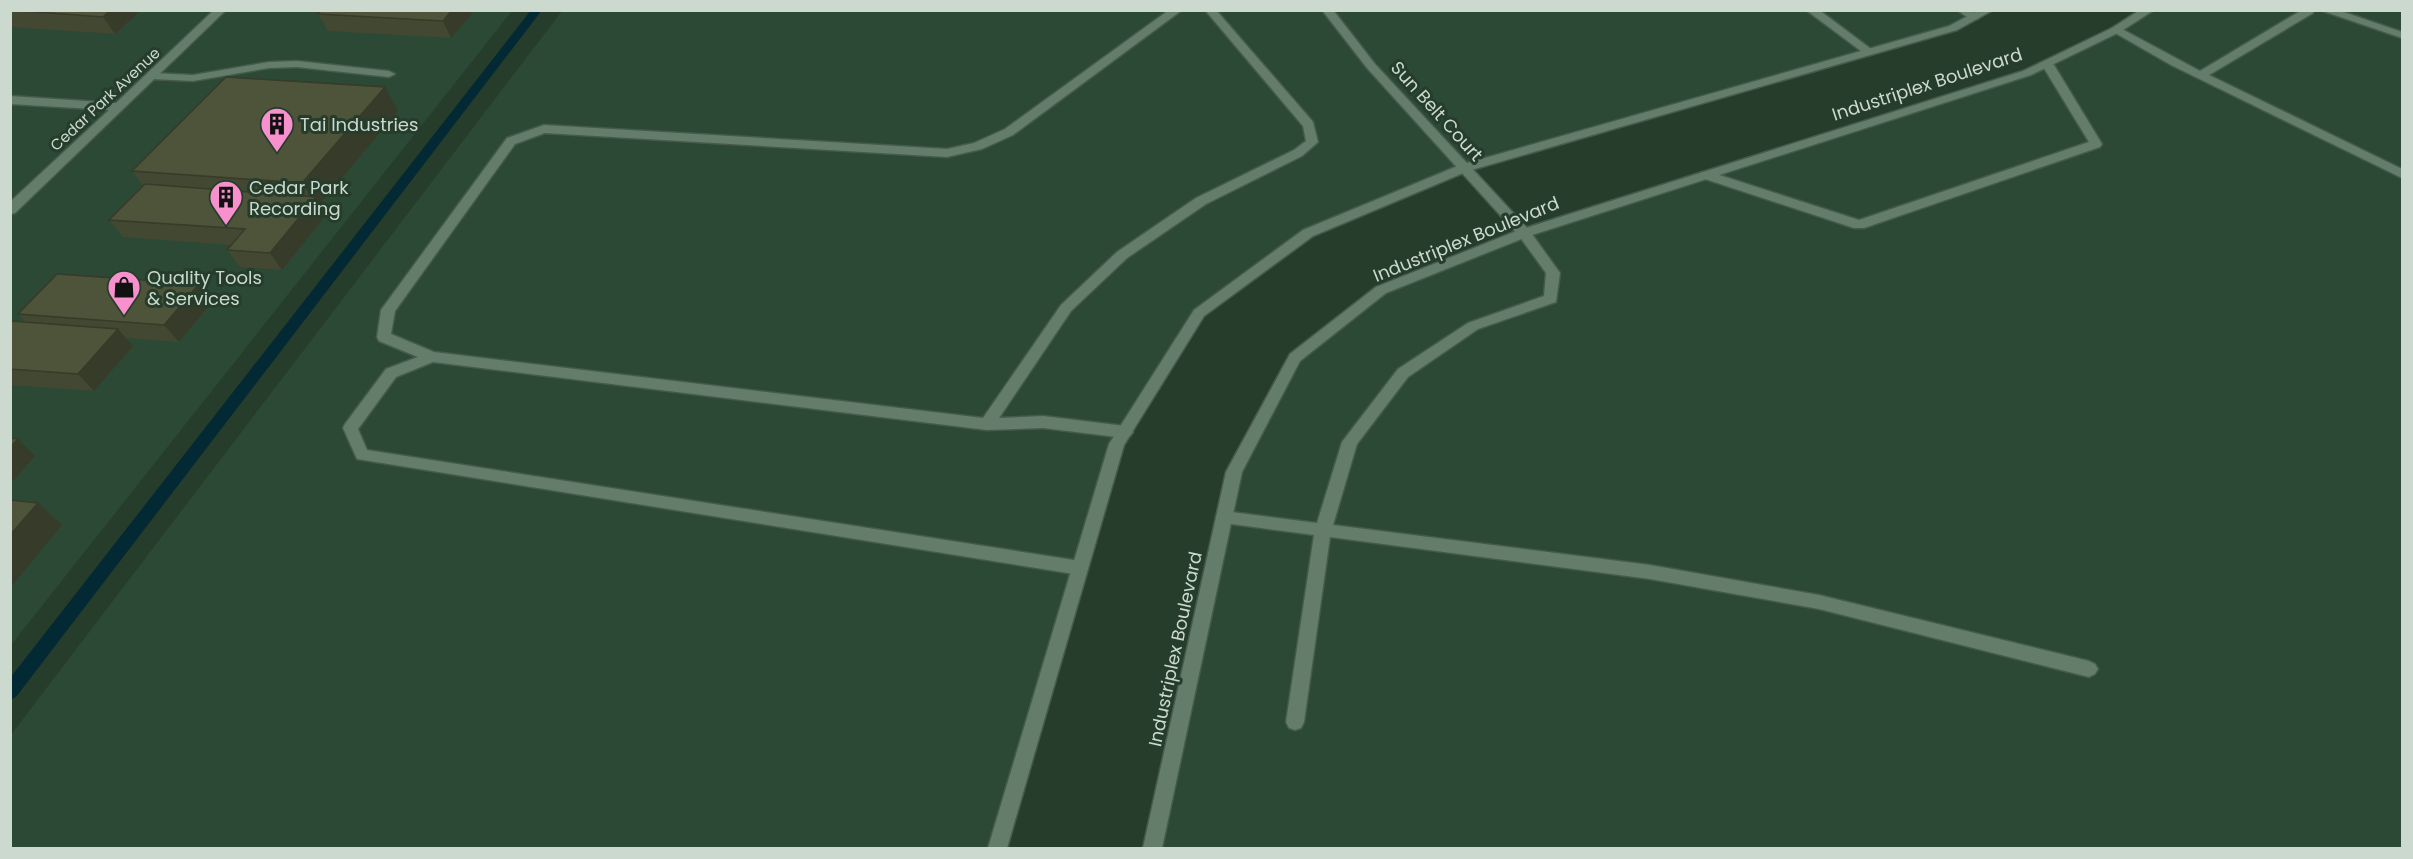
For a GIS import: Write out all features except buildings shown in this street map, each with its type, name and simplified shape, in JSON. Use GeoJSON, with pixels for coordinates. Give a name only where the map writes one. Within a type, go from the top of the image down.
{"type":"FeatureCollection","features":[{"type":"Feature","properties":{"kind":"street","name":"Cedar Park Avenue"},"geometry":{"type":"LineString","coordinates":[[10,210],[221,10]]}},
{"type":"Feature","properties":{"kind":"street"},"geometry":{"type":"LineString","coordinates":[[1125,432],[1043,422],[987,424],[432,357],[384,337],[388,310],[511,141],[544,129],[947,153],[978,146],[1009,132],[1177,10]]}},
{"type":"Feature","properties":{"kind":"street"},"geometry":{"type":"LineString","coordinates":[[987,424],[1066,308],[1122,255],[1201,201],[1298,153],[1312,142],[1309,125],[1210,10]]}},
{"type":"Feature","properties":{"kind":"street","name":"Sun Belt Court"},"geometry":{"type":"LineString","coordinates":[[1323,530],[1350,442],[1403,373],[1473,326],[1551,299],[1554,273],[1524,233],[1371,66],[1327,10]]}},
{"type":"Feature","properties":{"kind":"street"},"geometry":{"type":"LineString","coordinates":[[1812,10],[1869,52]]}},
{"type":"Feature","properties":{"kind":"street"},"geometry":{"type":"LineString","coordinates":[[997,849],[1117,444],[1199,313],[1308,233],[1464,168],[1953,28],[1968,14],[1988,10]]}},
{"type":"Feature","properties":{"kind":"street","name":"Industriplex Boulevard"},"geometry":{"type":"LineString","coordinates":[[1152,849],[1234,472],[1295,358],[1381,290],[1524,233],[2048,65],[2149,10]]}},
{"type":"Feature","properties":{"kind":"street"},"geometry":{"type":"LineString","coordinates":[[2201,75],[2308,13],[2307,10]]}},
{"type":"Feature","properties":{"kind":"street"},"geometry":{"type":"LineString","coordinates":[[2325,10],[2403,34]]}},
{"type":"Feature","properties":{"kind":"street"},"geometry":{"type":"LineString","coordinates":[[2116,30],[2201,75],[2403,174]]}},
{"type":"Feature","properties":{"kind":"street"},"geometry":{"type":"LineString","coordinates":[[152,76],[193,78],[269,65],[297,64],[389,74]]}},
{"type":"Feature","properties":{"kind":"street"},"geometry":{"type":"LineString","coordinates":[[1707,175],[1859,225],[2096,144],[2048,65]]}},
{"type":"Feature","properties":{"kind":"street"},"geometry":{"type":"LineString","coordinates":[[10,100],[118,107]]}},
{"type":"Feature","properties":{"kind":"street"},"geometry":{"type":"LineString","coordinates":[[432,357],[391,373],[350,428],[362,455],[1080,568]]}},
{"type":"Feature","properties":{"kind":"street"},"geometry":{"type":"LineString","coordinates":[[1224,517],[1662,574],[1819,602],[2089,669]]}},
{"type":"Feature","properties":{"kind":"street"},"geometry":{"type":"LineString","coordinates":[[1295,722],[1323,530]]}},
{"type":"Feature","properties":{"kind":"shaded area"},"geometry":{"type":"Polygon","coordinates":[[[11,11],[512,11],[11,645],[11,11]]]}},
{"type":"Feature","properties":{"kind":"shaded area"},"geometry":{"type":"Polygon","coordinates":[[[562,11],[1988,11],[1953,28],[1464,168],[1308,233],[1199,313],[1117,444],[997,848],[11,848],[10,736],[562,11]]]}},
{"type":"Feature","properties":{"kind":"shaded area"},"geometry":{"type":"Polygon","coordinates":[[[2149,11],[2402,11],[2402,848],[1152,848],[1234,472],[1295,358],[1381,290],[1524,233],[2027,73],[2149,11]]]}},
{"type":"Feature","properties":{"kind":"waterway"},"geometry":{"type":"LineString","coordinates":[[10,692],[537,10]]}},
{"type":"Feature","properties":{"kind":"place","name":"Tai Industries"},"geometry":{"type":"Point","coordinates":[277,153]}},
{"type":"Feature","properties":{"kind":"place","name":"Cedar Park Recording"},"geometry":{"type":"Point","coordinates":[226,226]}},
{"type":"Feature","properties":{"kind":"place","name":"Quality Tools & Services"},"geometry":{"type":"Point","coordinates":[124,316]}}]}
